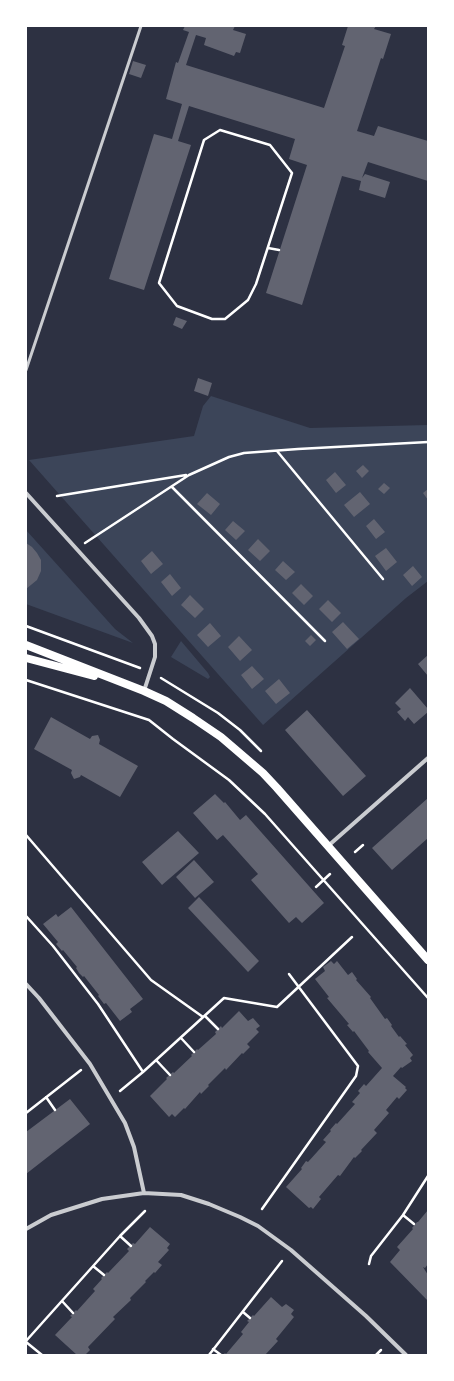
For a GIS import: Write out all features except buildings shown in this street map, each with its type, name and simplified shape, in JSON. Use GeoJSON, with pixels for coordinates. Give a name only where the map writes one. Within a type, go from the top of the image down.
{"type":"FeatureCollection","features":[{"type":"Feature","properties":{"kind":"main road"},"geometry":{"type":"LineString","coordinates":[[26,645],[166,701],[221,737],[263,773],[428,960]]}},
{"type":"Feature","properties":{"kind":"main road"},"geometry":{"type":"LineString","coordinates":[[26,658],[133,687]]}},
{"type":"Feature","properties":{"kind":"street"},"geometry":{"type":"LineString","coordinates":[[26,493],[139,618],[152,636],[155,644],[155,657],[144,691]]}},
{"type":"Feature","properties":{"kind":"street"},"geometry":{"type":"LineString","coordinates":[[328,847],[428,758]]}},
{"type":"Feature","properties":{"kind":"street"},"geometry":{"type":"LineString","coordinates":[[26,984],[39,998],[90,1064],[125,1123],[134,1147],[144,1193]]}},
{"type":"Feature","properties":{"kind":"street"},"geometry":{"type":"LineString","coordinates":[[26,1229],[51,1214],[102,1199],[144,1193],[181,1196],[202,1202],[258,1226],[291,1250],[338,1290],[406,1355]]}},
{"type":"Feature","properties":{"kind":"lane"},"geometry":{"type":"LineString","coordinates":[[26,370],[141,26]]}},
{"type":"Feature","properties":{"kind":"path"},"geometry":{"type":"LineString","coordinates":[[220,130],[270,145],[292,173],[268,248],[256,284],[248,300],[225,319],[212,319],[177,306],[159,283],[204,140],[220,130]]}},
{"type":"Feature","properties":{"kind":"path"},"geometry":{"type":"LineString","coordinates":[[268,248],[279,250]]}},
{"type":"Feature","properties":{"kind":"path"},"geometry":{"type":"LineString","coordinates":[[93,538],[188,475],[229,457],[244,453],[428,442]]}},
{"type":"Feature","properties":{"kind":"path"},"geometry":{"type":"LineString","coordinates":[[277,451],[383,579]]}},
{"type":"Feature","properties":{"kind":"path"},"geometry":{"type":"LineString","coordinates":[[57,496],[188,475]]}},
{"type":"Feature","properties":{"kind":"path"},"geometry":{"type":"LineString","coordinates":[[172,487],[325,641]]}},
{"type":"Feature","properties":{"kind":"path"},"geometry":{"type":"LineString","coordinates":[[26,626],[125,662],[150,673]]}},
{"type":"Feature","properties":{"kind":"path"},"geometry":{"type":"LineString","coordinates":[[26,680],[149,720],[230,780],[265,814],[428,998]]}},
{"type":"Feature","properties":{"kind":"path"},"geometry":{"type":"LineString","coordinates":[[26,834],[151,980],[204,1016],[218,1030]]}},
{"type":"Feature","properties":{"kind":"path"},"geometry":{"type":"LineString","coordinates":[[355,852],[363,845]]}},
{"type":"Feature","properties":{"kind":"path"},"geometry":{"type":"LineString","coordinates":[[316,887],[330,874]]}},
{"type":"Feature","properties":{"kind":"path"},"geometry":{"type":"LineString","coordinates":[[26,916],[53,946],[98,1004],[143,1072]]}},
{"type":"Feature","properties":{"kind":"path"},"geometry":{"type":"LineString","coordinates":[[110,1099],[143,1072],[224,998],[277,1007],[352,937]]}},
{"type":"Feature","properties":{"kind":"path"},"geometry":{"type":"LineString","coordinates":[[262,1209],[356,1076],[358,1066],[289,974]]}},
{"type":"Feature","properties":{"kind":"path"},"geometry":{"type":"LineString","coordinates":[[181,1038],[194,1052]]}},
{"type":"Feature","properties":{"kind":"path"},"geometry":{"type":"LineString","coordinates":[[156,1060],[170,1075]]}},
{"type":"Feature","properties":{"kind":"path"},"geometry":{"type":"LineString","coordinates":[[26,1113],[90,1064]]}},
{"type":"Feature","properties":{"kind":"path"},"geometry":{"type":"LineString","coordinates":[[46,1097],[55,1110]]}},
{"type":"Feature","properties":{"kind":"path"},"geometry":{"type":"LineString","coordinates":[[369,1264],[371,1256],[403,1215],[428,1176]]}},
{"type":"Feature","properties":{"kind":"path"},"geometry":{"type":"LineString","coordinates":[[42,1355],[26,1341],[120,1236],[145,1211]]}},
{"type":"Feature","properties":{"kind":"path"},"geometry":{"type":"LineString","coordinates":[[403,1215],[414,1224]]}},
{"type":"Feature","properties":{"kind":"path"},"geometry":{"type":"LineString","coordinates":[[120,1236],[130,1246]]}},
{"type":"Feature","properties":{"kind":"path"},"geometry":{"type":"LineString","coordinates":[[209,1355],[282,1261]]}},
{"type":"Feature","properties":{"kind":"path"},"geometry":{"type":"LineString","coordinates":[[93,1266],[104,1275]]}},
{"type":"Feature","properties":{"kind":"path"},"geometry":{"type":"LineString","coordinates":[[62,1301],[73,1313]]}},
{"type":"Feature","properties":{"kind":"path"},"geometry":{"type":"LineString","coordinates":[[243,1312],[250,1318]]}},
{"type":"Feature","properties":{"kind":"path"},"geometry":{"type":"LineString","coordinates":[[213,1349],[221,1355]]}},
{"type":"Feature","properties":{"kind":"path"},"geometry":{"type":"LineString","coordinates":[[376,1355],[381,1350]]}},
{"type":"Feature","properties":{"kind":"shaded area"},"geometry":{"type":"Polygon","coordinates":[[[211,396],[310,428],[428,425],[428,581],[406,598],[263,725],[29,460],[194,436],[203,406],[211,396]]]}},
{"type":"Feature","properties":{"kind":"shaded area"},"geometry":{"type":"Polygon","coordinates":[[[26,530],[115,629],[133,643],[26,604],[26,530]]]}},
{"type":"Feature","properties":{"kind":"shaded area"},"geometry":{"type":"Polygon","coordinates":[[[181,641],[208,673],[210,677],[208,679],[171,657],[181,641]]]}}]}
